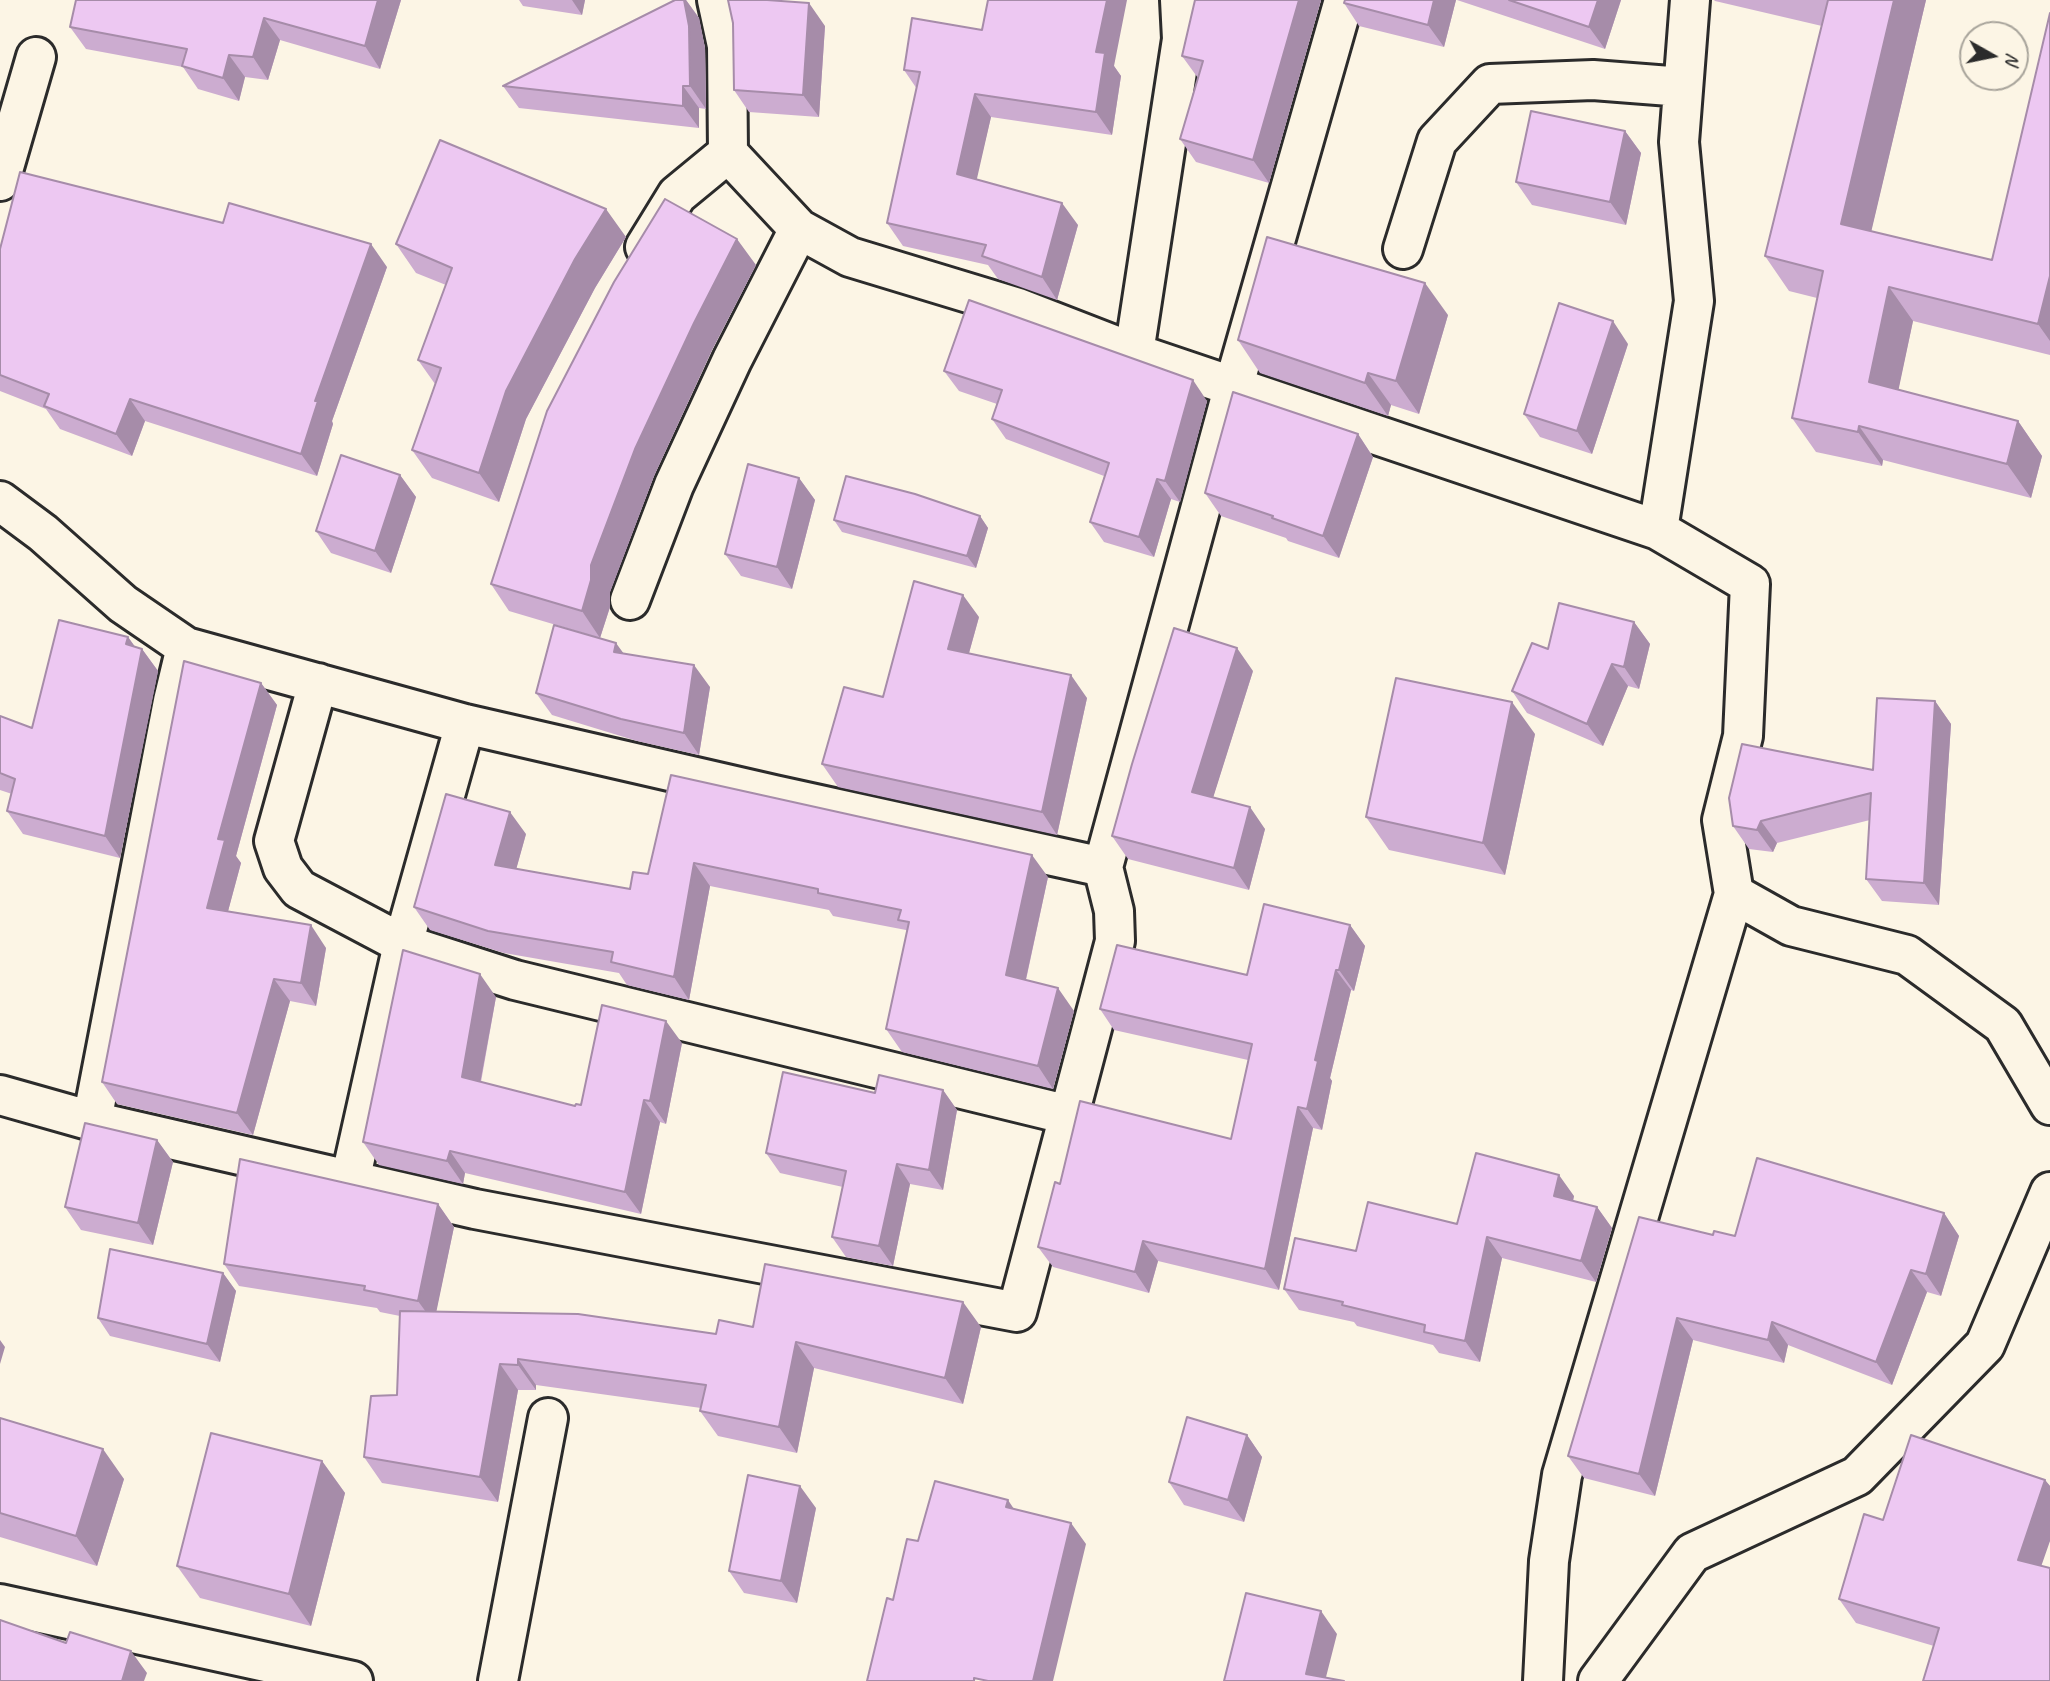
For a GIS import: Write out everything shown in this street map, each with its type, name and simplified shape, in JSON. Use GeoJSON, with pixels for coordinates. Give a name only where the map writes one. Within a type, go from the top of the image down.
{"type":"FeatureCollection","features":[{"type":"Feature","properties":{"kind":"street"},"geometry":{"type":"LineString","coordinates":[[717,0],[727,46],[728,153],[799,229],[850,257],[1018,308],[1134,353],[1658,530],[1750,584],[1743,736],[1722,820],[1734,894],[1562,1475],[1549,1561],[1543,1681]]}},
{"type":"Feature","properties":{"kind":"street"},"geometry":{"type":"LineString","coordinates":[[1134,353],[1182,39],[1180,0]]}},
{"type":"Feature","properties":{"kind":"street"},"geometry":{"type":"LineString","coordinates":[[0,1095],[92,1121],[475,1209],[1017,1312],[1115,941],[1114,911],[1103,867],[1234,385],[1344,0]]}},
{"type":"Feature","properties":{"kind":"street"},"geometry":{"type":"LineString","coordinates":[[1658,530],[1695,301],[1679,142],[1690,0]]}},
{"type":"Feature","properties":{"kind":"street"},"geometry":{"type":"LineString","coordinates":[[0,181],[36,57]]}},
{"type":"Feature","properties":{"kind":"street"},"geometry":{"type":"LineString","coordinates":[[1403,248],[1437,141],[1490,84],[1593,80],[1683,88]]}},
{"type":"Feature","properties":{"kind":"street"},"geometry":{"type":"LineString","coordinates":[[628,275],[677,195],[728,153]]}},
{"type":"Feature","properties":{"kind":"street"},"geometry":{"type":"LineString","coordinates":[[630,600],[674,485],[732,360],[799,229]]}},
{"type":"Feature","properties":{"kind":"street"},"geometry":{"type":"LineString","coordinates":[[0,501],[43,533],[123,604],[186,647],[465,724],[1103,867]]}},
{"type":"Feature","properties":{"kind":"street"},"geometry":{"type":"LineString","coordinates":[[92,1121],[173,701],[186,647]]}},
{"type":"Feature","properties":{"kind":"street"},"geometry":{"type":"LineString","coordinates":[[318,683],[274,841],[282,868],[299,890],[403,944],[515,980],[1069,1115]]}},
{"type":"Feature","properties":{"kind":"street"},"geometry":{"type":"LineString","coordinates":[[350,1181],[403,944],[465,724]]}},
{"type":"Feature","properties":{"kind":"street"},"geometry":{"type":"LineString","coordinates":[[1734,894],[1791,926],[1908,955],[2003,1025],[2050,1105]]}},
{"type":"Feature","properties":{"kind":"street"},"geometry":{"type":"LineString","coordinates":[[1598,1681],[1692,1553],[1857,1476],[1984,1345],[2050,1192]]}},
{"type":"Feature","properties":{"kind":"street"},"geometry":{"type":"LineString","coordinates":[[498,1681],[548,1418]]}},
{"type":"Feature","properties":{"kind":"street"},"geometry":{"type":"LineString","coordinates":[[0,1604],[353,1681]]}},
{"type":"Feature","properties":{"kind":"building"},"geometry":{"type":"Polygon","coordinates":[[[76,0],[378,0],[365,46],[264,18],[253,57],[229,55],[223,78],[182,66],[187,49],[70,27],[76,0]]]}},
{"type":"Feature","properties":{"kind":"building"},"geometry":{"type":"Polygon","coordinates":[[[675,0],[684,0],[689,26],[690,86],[683,86],[683,106],[503,86],[675,0]]]}},
{"type":"Feature","properties":{"kind":"building"},"geometry":{"type":"Polygon","coordinates":[[[728,0],[809,3],[803,95],[734,90],[733,23],[728,0]]]}},
{"type":"Feature","properties":{"kind":"building"},"geometry":{"type":"Polygon","coordinates":[[[988,0],[1107,0],[1096,52],[1105,53],[1096,112],[975,94],[957,174],[1062,203],[1042,277],[982,256],[986,245],[887,223],[920,72],[904,70],[912,18],[982,30],[988,0]]]}},
{"type":"Feature","properties":{"kind":"building"},"geometry":{"type":"Polygon","coordinates":[[[1195,0],[1299,0],[1253,160],[1180,139],[1203,61],[1182,56],[1195,0]]]}},
{"type":"Feature","properties":{"kind":"building"},"geometry":{"type":"Polygon","coordinates":[[[1345,0],[1434,0],[1428,25],[1344,3],[1345,0]]]}},
{"type":"Feature","properties":{"kind":"building"},"geometry":{"type":"Polygon","coordinates":[[[1509,0],[1598,0],[1589,27],[1509,0]]]}},
{"type":"Feature","properties":{"kind":"building"},"geometry":{"type":"Polygon","coordinates":[[[1828,0],[1894,0],[1841,224],[1992,260],[2050,13],[2050,276],[2038,324],[1889,287],[1869,382],[2018,421],[2007,464],[1859,426],[1858,432],[1792,418],[1823,271],[1765,256],[1828,0]]]}},
{"type":"Feature","properties":{"kind":"building"},"geometry":{"type":"Polygon","coordinates":[[[1531,111],[1625,131],[1610,202],[1516,182],[1531,111]]]}},
{"type":"Feature","properties":{"kind":"building"},"geometry":{"type":"Polygon","coordinates":[[[440,140],[606,209],[575,259],[506,391],[479,473],[412,450],[441,368],[418,360],[452,268],[396,244],[440,140]]]}},
{"type":"Feature","properties":{"kind":"building"},"geometry":{"type":"Polygon","coordinates":[[[20,172],[223,223],[229,203],[371,244],[315,401],[318,401],[301,454],[130,399],[116,434],[44,406],[49,394],[0,375],[0,249],[20,172]]]}},
{"type":"Feature","properties":{"kind":"building"},"geometry":{"type":"Polygon","coordinates":[[[665,199],[737,239],[635,449],[591,565],[591,580],[582,611],[491,584],[547,411],[614,282],[665,199]]]}},
{"type":"Feature","properties":{"kind":"building"},"geometry":{"type":"Polygon","coordinates":[[[1267,237],[1425,283],[1396,381],[1368,373],[1365,383],[1238,340],[1267,237]]]}},
{"type":"Feature","properties":{"kind":"building"},"geometry":{"type":"Polygon","coordinates":[[[969,300],[1193,380],[1165,481],[1157,479],[1139,537],[1090,522],[1109,463],[992,419],[1002,390],[944,371],[969,300]]]}},
{"type":"Feature","properties":{"kind":"building"},"geometry":{"type":"Polygon","coordinates":[[[1559,303],[1613,321],[1577,431],[1524,414],[1559,303]]]}},
{"type":"Feature","properties":{"kind":"building"},"geometry":{"type":"Polygon","coordinates":[[[1233,392],[1358,434],[1323,536],[1205,493],[1233,392]]]}},
{"type":"Feature","properties":{"kind":"building"},"geometry":{"type":"Polygon","coordinates":[[[341,455],[400,475],[375,551],[316,531],[341,455]]]}},
{"type":"Feature","properties":{"kind":"building"},"geometry":{"type":"Polygon","coordinates":[[[748,464],[799,478],[777,567],[725,554],[748,464]]]}},
{"type":"Feature","properties":{"kind":"building"},"geometry":{"type":"Polygon","coordinates":[[[846,476],[915,494],[980,516],[967,556],[834,520],[846,476]]]}},
{"type":"Feature","properties":{"kind":"building"},"geometry":{"type":"Polygon","coordinates":[[[914,581],[963,595],[948,649],[1071,675],[1042,812],[822,764],[844,687],[883,697],[914,581]]]}},
{"type":"Feature","properties":{"kind":"building"},"geometry":{"type":"Polygon","coordinates":[[[1559,603],[1634,622],[1624,667],[1612,664],[1587,724],[1512,691],[1532,643],[1548,649],[1559,603]]]}},
{"type":"Feature","properties":{"kind":"building"},"geometry":{"type":"Polygon","coordinates":[[[59,620],[128,637],[126,644],[142,649],[105,836],[7,811],[15,779],[0,773],[0,716],[32,728],[59,620]]]}},
{"type":"Feature","properties":{"kind":"building"},"geometry":{"type":"Polygon","coordinates":[[[554,625],[616,643],[614,652],[694,665],[684,733],[621,719],[536,693],[554,625]]]}},
{"type":"Feature","properties":{"kind":"building"},"geometry":{"type":"Polygon","coordinates":[[[1174,628],[1237,648],[1192,792],[1250,807],[1234,868],[1112,836],[1174,628]]]}},
{"type":"Feature","properties":{"kind":"building"},"geometry":{"type":"Polygon","coordinates":[[[184,661],[261,683],[218,839],[225,840],[207,908],[311,925],[301,983],[274,979],[237,1113],[102,1082],[184,661]]]}},
{"type":"Feature","properties":{"kind":"building"},"geometry":{"type":"Polygon","coordinates":[[[1396,678],[1512,702],[1483,843],[1366,817],[1396,678]]]}},
{"type":"Feature","properties":{"kind":"building"},"geometry":{"type":"Polygon","coordinates":[[[1877,698],[1935,701],[1924,883],[1866,879],[1871,793],[1761,821],[1757,830],[1733,826],[1729,798],[1742,744],[1873,770],[1877,698]]]}},
{"type":"Feature","properties":{"kind":"building"},"geometry":{"type":"Polygon","coordinates":[[[671,775],[1032,855],[1006,975],[1058,988],[1038,1066],[886,1029],[909,922],[898,920],[901,910],[818,893],[818,889],[694,863],[674,977],[611,962],[613,952],[488,931],[414,907],[446,794],[510,812],[495,865],[630,889],[633,872],[648,874],[671,775]]]}},
{"type":"Feature","properties":{"kind":"building"},"geometry":{"type":"Polygon","coordinates":[[[1264,904],[1350,925],[1339,970],[1336,970],[1315,1060],[1318,1061],[1307,1109],[1298,1107],[1265,1269],[1143,1241],[1135,1272],[1038,1247],[1055,1182],[1060,1184],[1080,1101],[1231,1139],[1252,1044],[1100,1009],[1117,945],[1247,975],[1264,904]]]}},
{"type":"Feature","properties":{"kind":"building"},"geometry":{"type":"Polygon","coordinates":[[[403,950],[480,974],[462,1077],[575,1106],[581,1105],[602,1005],[666,1021],[650,1101],[644,1100],[625,1192],[450,1151],[447,1161],[363,1142],[403,950]]]}},
{"type":"Feature","properties":{"kind":"building"},"geometry":{"type":"Polygon","coordinates":[[[783,1072],[875,1093],[879,1075],[943,1090],[929,1170],[897,1164],[879,1246],[832,1237],[846,1171],[766,1153],[783,1072]]]}},
{"type":"Feature","properties":{"kind":"building"},"geometry":{"type":"Polygon","coordinates":[[[85,1123],[157,1140],[138,1223],[65,1207],[85,1123]]]}},
{"type":"Feature","properties":{"kind":"building"},"geometry":{"type":"Polygon","coordinates":[[[1476,1153],[1559,1175],[1554,1196],[1597,1207],[1581,1261],[1487,1237],[1465,1341],[1424,1332],[1425,1325],[1284,1289],[1295,1238],[1356,1251],[1368,1202],[1457,1224],[1476,1153]]]}},
{"type":"Feature","properties":{"kind":"building"},"geometry":{"type":"Polygon","coordinates":[[[1757,1158],[1944,1213],[1926,1274],[1911,1270],[1876,1362],[1772,1322],[1768,1340],[1677,1318],[1639,1474],[1568,1456],[1639,1217],[1713,1235],[1714,1231],[1735,1236],[1757,1158]]]}},
{"type":"Feature","properties":{"kind":"building"},"geometry":{"type":"Polygon","coordinates":[[[240,1159],[438,1204],[418,1301],[364,1290],[365,1286],[224,1264],[240,1159]]]}},
{"type":"Feature","properties":{"kind":"building"},"geometry":{"type":"Polygon","coordinates":[[[110,1249],[223,1273],[207,1344],[98,1318],[110,1249]]]}},
{"type":"Feature","properties":{"kind":"building"},"geometry":{"type":"Polygon","coordinates":[[[765,1264],[963,1302],[945,1378],[796,1342],[779,1427],[700,1411],[706,1385],[518,1359],[518,1365],[500,1364],[480,1477],[364,1457],[371,1396],[397,1395],[400,1311],[578,1314],[716,1334],[719,1320],[753,1327],[765,1264]]]}},
{"type":"Feature","properties":{"kind":"building"},"geometry":{"type":"Polygon","coordinates":[[[1187,1417],[1247,1435],[1228,1500],[1169,1482],[1187,1417]]]}},
{"type":"Feature","properties":{"kind":"building"},"geometry":{"type":"Polygon","coordinates":[[[0,1418],[103,1449],[76,1536],[0,1513],[0,1418]]]}},
{"type":"Feature","properties":{"kind":"building"},"geometry":{"type":"Polygon","coordinates":[[[211,1433],[322,1461],[289,1594],[177,1566],[211,1433]]]}},
{"type":"Feature","properties":{"kind":"building"},"geometry":{"type":"Polygon","coordinates":[[[1911,1435],[2045,1480],[2018,1560],[2050,1568],[2050,1681],[1923,1681],[1939,1628],[1839,1599],[1864,1514],[1883,1520],[1911,1435]]]}},
{"type":"Feature","properties":{"kind":"building"},"geometry":{"type":"Polygon","coordinates":[[[748,1475],[800,1486],[781,1581],[729,1571],[748,1475]]]}},
{"type":"Feature","properties":{"kind":"building"},"geometry":{"type":"Polygon","coordinates":[[[935,1481],[1008,1500],[1006,1507],[1071,1523],[1033,1681],[988,1681],[974,1678],[974,1681],[867,1681],[887,1598],[893,1600],[907,1539],[918,1541],[935,1481]]]}},
{"type":"Feature","properties":{"kind":"building"},"geometry":{"type":"Polygon","coordinates":[[[1246,1593],[1321,1611],[1306,1674],[1344,1681],[1224,1681],[1246,1593]]]}},
{"type":"Feature","properties":{"kind":"building"},"geometry":{"type":"Polygon","coordinates":[[[0,1620],[66,1643],[70,1632],[131,1651],[122,1681],[0,1681],[0,1620]]]}}]}
